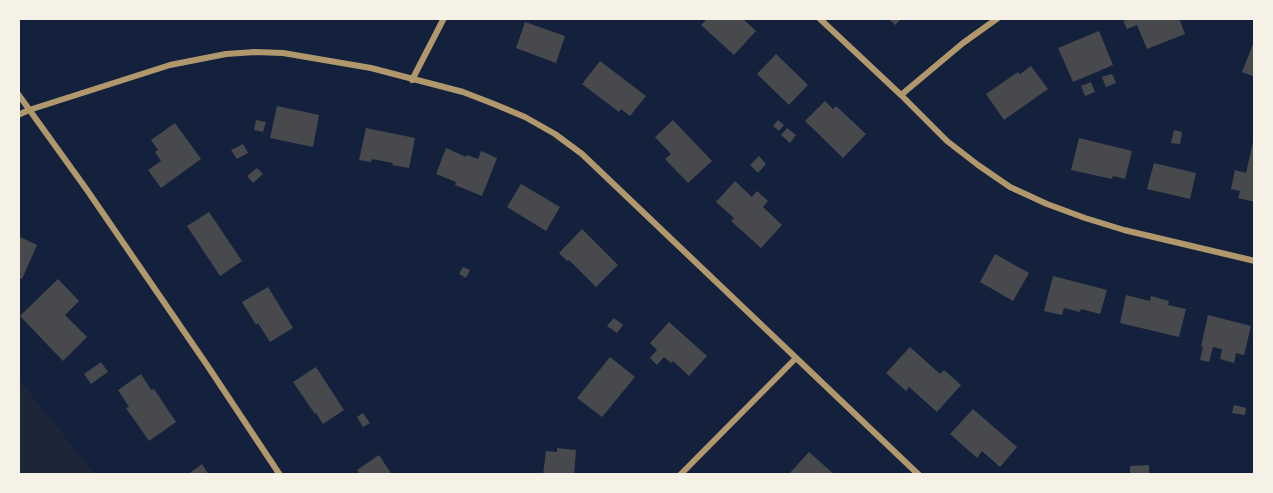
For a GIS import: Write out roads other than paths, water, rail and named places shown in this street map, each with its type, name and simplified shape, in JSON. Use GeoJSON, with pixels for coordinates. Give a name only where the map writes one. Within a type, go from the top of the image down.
{"type":"FeatureCollection","features":[{"type":"Feature","properties":{"kind":"street"},"geometry":{"type":"LineString","coordinates":[[412,80],[444,18]]}},
{"type":"Feature","properties":{"kind":"street"},"geometry":{"type":"LineString","coordinates":[[819,18],[947,141],[1010,187],[1047,204],[1124,230],[1255,261]]}},
{"type":"Feature","properties":{"kind":"street"},"geometry":{"type":"LineString","coordinates":[[901,95],[963,43],[998,18]]}},
{"type":"Feature","properties":{"kind":"street"},"geometry":{"type":"LineString","coordinates":[[18,115],[170,65],[236,53],[255,52],[283,53],[371,68],[463,92],[494,104],[525,117],[555,134],[582,154],[919,475]]}},
{"type":"Feature","properties":{"kind":"street"},"geometry":{"type":"LineString","coordinates":[[18,94],[87,190],[280,475]]}},
{"type":"Feature","properties":{"kind":"street"},"geometry":{"type":"LineString","coordinates":[[680,475],[796,358]]}}]}
